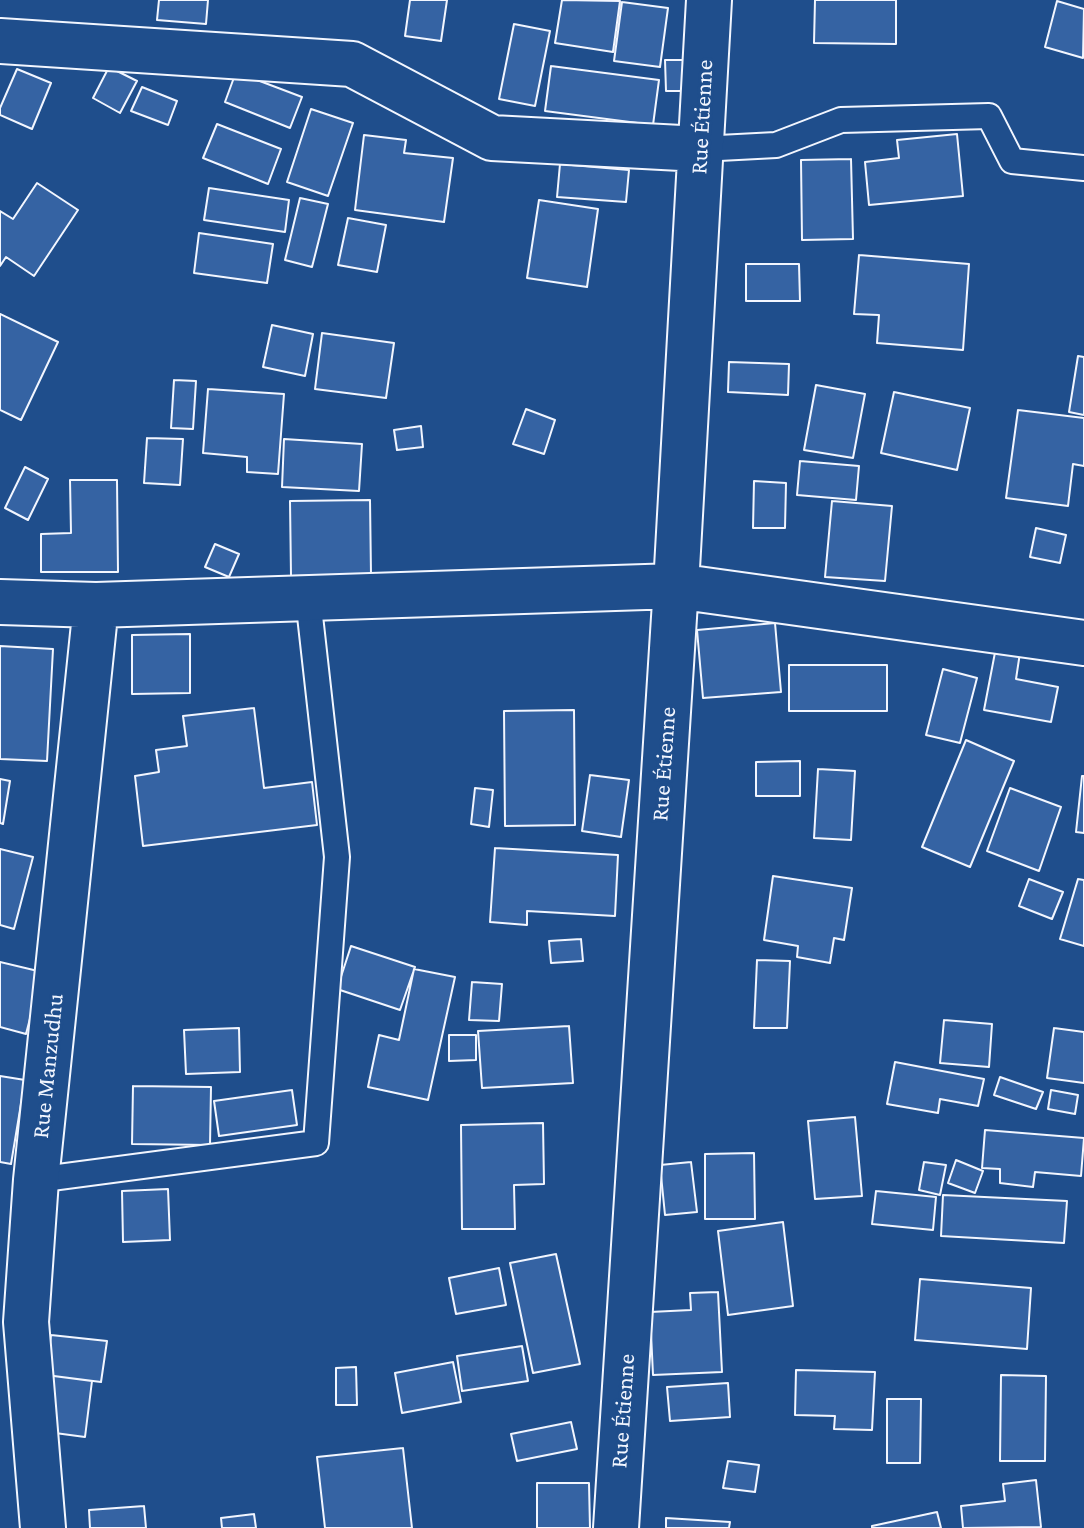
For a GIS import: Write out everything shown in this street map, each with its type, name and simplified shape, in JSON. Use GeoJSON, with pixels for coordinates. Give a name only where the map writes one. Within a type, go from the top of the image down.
{"type":"FeatureCollection","features":[{"type":"Feature","properties":{"kind":"street","name":"Rue Étienne"},"geometry":{"type":"LineString","coordinates":[[616,1528],[676,586],[709,0]]}},
{"type":"Feature","properties":{"kind":"street"},"geometry":{"type":"LineString","coordinates":[[0,41],[352,64],[492,138],[700,149]]}},
{"type":"Feature","properties":{"kind":"street"},"geometry":{"type":"LineString","coordinates":[[0,602],[96,605],[676,586],[1084,643]]}},
{"type":"Feature","properties":{"kind":"street","name":"Rue Manzudhu"},"geometry":{"type":"LineString","coordinates":[[43,1528],[26,1322],[36,1180],[96,605]]}},
{"type":"Feature","properties":{"kind":"lane"},"geometry":{"type":"LineString","coordinates":[[700,149],[776,145],[841,120],[989,116],[1012,161],[1084,168]]}},
{"type":"Feature","properties":{"kind":"lane"},"geometry":{"type":"LineString","coordinates":[[36,1180],[316,1143],[337,857],[308,598]]}},
{"type":"Feature","properties":{"kind":"building"},"geometry":{"type":"Polygon","coordinates":[[[159,0],[208,0],[206,24],[157,20],[159,0]]]}},
{"type":"Feature","properties":{"kind":"building"},"geometry":{"type":"Polygon","coordinates":[[[410,0],[447,0],[441,41],[405,36],[410,0]]]}},
{"type":"Feature","properties":{"kind":"building"},"geometry":{"type":"Polygon","coordinates":[[[562,0],[620,1],[613,52],[555,43],[562,0]]]}},
{"type":"Feature","properties":{"kind":"building"},"geometry":{"type":"Polygon","coordinates":[[[815,0],[896,0],[896,44],[814,43],[815,0]]]}},
{"type":"Feature","properties":{"kind":"building"},"geometry":{"type":"Polygon","coordinates":[[[1057,1],[1084,9],[1083,58],[1045,47],[1057,1]]]}},
{"type":"Feature","properties":{"kind":"building"},"geometry":{"type":"Polygon","coordinates":[[[622,2],[668,8],[660,67],[614,61],[622,2]]]}},
{"type":"Feature","properties":{"kind":"building"},"geometry":{"type":"Polygon","coordinates":[[[514,24],[550,31],[535,106],[499,99],[514,24]]]}},
{"type":"Feature","properties":{"kind":"building"},"geometry":{"type":"Polygon","coordinates":[[[665,60],[687,60],[687,91],[666,91],[665,60]]]}},
{"type":"Feature","properties":{"kind":"building"},"geometry":{"type":"Polygon","coordinates":[[[551,66],[659,80],[653,125],[545,111],[551,66]]]}},
{"type":"Feature","properties":{"kind":"building"},"geometry":{"type":"Polygon","coordinates":[[[109,67],[137,81],[120,113],[93,98],[109,67]]]}},
{"type":"Feature","properties":{"kind":"building"},"geometry":{"type":"Polygon","coordinates":[[[17,69],[51,83],[32,129],[0,115],[0,108],[17,69]]]}},
{"type":"Feature","properties":{"kind":"building"},"geometry":{"type":"Polygon","coordinates":[[[236,72],[302,97],[290,128],[225,102],[236,72]]]}},
{"type":"Feature","properties":{"kind":"building"},"geometry":{"type":"Polygon","coordinates":[[[142,87],[177,101],[168,125],[131,111],[142,87]]]}},
{"type":"Feature","properties":{"kind":"building"},"geometry":{"type":"Polygon","coordinates":[[[311,109],[353,123],[328,196],[287,182],[311,109]]]}},
{"type":"Feature","properties":{"kind":"building"},"geometry":{"type":"Polygon","coordinates":[[[217,124],[281,149],[268,184],[203,158],[217,124]]]}},
{"type":"Feature","properties":{"kind":"building"},"geometry":{"type":"Polygon","coordinates":[[[957,134],[963,196],[869,205],[865,162],[899,158],[897,140],[957,134]]]}},
{"type":"Feature","properties":{"kind":"building"},"geometry":{"type":"Polygon","coordinates":[[[364,135],[406,140],[404,153],[453,158],[444,222],[355,210],[364,135]]]}},
{"type":"Feature","properties":{"kind":"building"},"geometry":{"type":"Polygon","coordinates":[[[851,159],[853,239],[802,240],[801,160],[851,159]]]}},
{"type":"Feature","properties":{"kind":"building"},"geometry":{"type":"Polygon","coordinates":[[[560,164],[629,170],[626,202],[557,197],[560,164]]]}},
{"type":"Feature","properties":{"kind":"building"},"geometry":{"type":"Polygon","coordinates":[[[37,183],[78,210],[34,276],[6,257],[0,266],[0,211],[13,219],[37,183]]]}},
{"type":"Feature","properties":{"kind":"building"},"geometry":{"type":"Polygon","coordinates":[[[209,188],[289,200],[285,232],[204,220],[209,188]]]}},
{"type":"Feature","properties":{"kind":"building"},"geometry":{"type":"Polygon","coordinates":[[[300,198],[328,204],[312,267],[285,260],[300,198]]]}},
{"type":"Feature","properties":{"kind":"building"},"geometry":{"type":"Polygon","coordinates":[[[539,200],[598,209],[587,287],[527,278],[539,200]]]}},
{"type":"Feature","properties":{"kind":"building"},"geometry":{"type":"Polygon","coordinates":[[[348,218],[386,225],[377,272],[338,265],[348,218]]]}},
{"type":"Feature","properties":{"kind":"building"},"geometry":{"type":"Polygon","coordinates":[[[199,233],[273,244],[267,283],[194,273],[199,233]]]}},
{"type":"Feature","properties":{"kind":"building"},"geometry":{"type":"Polygon","coordinates":[[[859,255],[969,264],[963,350],[877,343],[879,315],[854,314],[859,255]]]}},
{"type":"Feature","properties":{"kind":"building"},"geometry":{"type":"Polygon","coordinates":[[[746,264],[799,264],[800,301],[746,301],[746,264]]]}},
{"type":"Feature","properties":{"kind":"building"},"geometry":{"type":"Polygon","coordinates":[[[0,314],[58,342],[21,420],[0,410],[0,314]]]}},
{"type":"Feature","properties":{"kind":"building"},"geometry":{"type":"Polygon","coordinates":[[[272,325],[313,334],[305,376],[263,367],[272,325]]]}},
{"type":"Feature","properties":{"kind":"building"},"geometry":{"type":"Polygon","coordinates":[[[322,333],[394,343],[386,398],[315,389],[322,333]]]}},
{"type":"Feature","properties":{"kind":"building"},"geometry":{"type":"Polygon","coordinates":[[[1078,356],[1084,357],[1084,415],[1069,412],[1078,356]]]}},
{"type":"Feature","properties":{"kind":"building"},"geometry":{"type":"Polygon","coordinates":[[[729,362],[789,364],[788,395],[728,392],[729,362]]]}},
{"type":"Feature","properties":{"kind":"building"},"geometry":{"type":"Polygon","coordinates":[[[174,380],[196,381],[193,429],[171,428],[174,380]]]}},
{"type":"Feature","properties":{"kind":"building"},"geometry":{"type":"Polygon","coordinates":[[[816,385],[865,394],[853,458],[804,450],[816,385]]]}},
{"type":"Feature","properties":{"kind":"building"},"geometry":{"type":"Polygon","coordinates":[[[208,389],[284,394],[278,474],[247,472],[247,457],[203,453],[208,389]]]}},
{"type":"Feature","properties":{"kind":"building"},"geometry":{"type":"Polygon","coordinates":[[[894,392],[970,408],[957,470],[881,453],[894,392]]]}},
{"type":"Feature","properties":{"kind":"building"},"geometry":{"type":"Polygon","coordinates":[[[526,409],[555,420],[544,454],[513,444],[526,409]]]}},
{"type":"Feature","properties":{"kind":"building"},"geometry":{"type":"Polygon","coordinates":[[[1018,410],[1084,418],[1084,466],[1073,464],[1068,506],[1006,498],[1018,410]]]}},
{"type":"Feature","properties":{"kind":"building"},"geometry":{"type":"Polygon","coordinates":[[[421,426],[423,447],[397,450],[394,430],[421,426]]]}},
{"type":"Feature","properties":{"kind":"building"},"geometry":{"type":"Polygon","coordinates":[[[147,438],[183,439],[180,485],[144,483],[147,438]]]}},
{"type":"Feature","properties":{"kind":"building"},"geometry":{"type":"Polygon","coordinates":[[[284,439],[362,444],[359,491],[282,487],[284,439]]]}},
{"type":"Feature","properties":{"kind":"building"},"geometry":{"type":"Polygon","coordinates":[[[800,461],[859,466],[856,500],[797,495],[800,461]]]}},
{"type":"Feature","properties":{"kind":"building"},"geometry":{"type":"Polygon","coordinates":[[[25,467],[48,479],[28,520],[5,508],[25,467]]]}},
{"type":"Feature","properties":{"kind":"building"},"geometry":{"type":"Polygon","coordinates":[[[70,480],[117,480],[118,572],[41,572],[41,534],[71,533],[70,480]]]}},
{"type":"Feature","properties":{"kind":"building"},"geometry":{"type":"Polygon","coordinates":[[[754,481],[786,483],[785,528],[753,528],[754,481]]]}},
{"type":"Feature","properties":{"kind":"building"},"geometry":{"type":"Polygon","coordinates":[[[370,500],[371,575],[291,576],[290,501],[370,500]]]}},
{"type":"Feature","properties":{"kind":"building"},"geometry":{"type":"Polygon","coordinates":[[[832,501],[892,506],[885,581],[825,577],[832,501]]]}},
{"type":"Feature","properties":{"kind":"building"},"geometry":{"type":"Polygon","coordinates":[[[1036,528],[1066,535],[1060,563],[1030,557],[1036,528]]]}},
{"type":"Feature","properties":{"kind":"building"},"geometry":{"type":"Polygon","coordinates":[[[215,544],[239,554],[229,577],[205,567],[215,544]]]}},
{"type":"Feature","properties":{"kind":"building"},"geometry":{"type":"Polygon","coordinates":[[[775,623],[781,692],[703,698],[697,630],[775,623]]]}},
{"type":"Feature","properties":{"kind":"building"},"geometry":{"type":"Polygon","coordinates":[[[190,634],[190,693],[132,694],[132,635],[190,634]]]}},
{"type":"Feature","properties":{"kind":"building"},"geometry":{"type":"Polygon","coordinates":[[[997,642],[1021,646],[1016,679],[1058,687],[1051,722],[984,710],[997,642]]]}},
{"type":"Feature","properties":{"kind":"building"},"geometry":{"type":"Polygon","coordinates":[[[0,646],[53,649],[47,761],[0,759],[0,646]]]}},
{"type":"Feature","properties":{"kind":"building"},"geometry":{"type":"Polygon","coordinates":[[[789,665],[887,665],[887,711],[789,711],[789,665]]]}},
{"type":"Feature","properties":{"kind":"building"},"geometry":{"type":"Polygon","coordinates":[[[943,669],[977,678],[960,743],[926,735],[943,669]]]}},
{"type":"Feature","properties":{"kind":"building"},"geometry":{"type":"Polygon","coordinates":[[[254,708],[264,788],[312,782],[317,825],[143,846],[135,776],[159,772],[156,750],[187,746],[183,716],[254,708]]]}},
{"type":"Feature","properties":{"kind":"building"},"geometry":{"type":"Polygon","coordinates":[[[574,710],[575,825],[505,826],[504,711],[574,710]]]}},
{"type":"Feature","properties":{"kind":"building"},"geometry":{"type":"Polygon","coordinates":[[[966,740],[1014,761],[970,867],[922,847],[966,740]]]}},
{"type":"Feature","properties":{"kind":"building"},"geometry":{"type":"Polygon","coordinates":[[[800,761],[800,796],[756,796],[756,762],[800,761]]]}},
{"type":"Feature","properties":{"kind":"building"},"geometry":{"type":"Polygon","coordinates":[[[818,769],[855,771],[851,840],[814,838],[818,769]]]}},
{"type":"Feature","properties":{"kind":"building"},"geometry":{"type":"Polygon","coordinates":[[[590,775],[629,780],[621,837],[582,831],[590,775]]]}},
{"type":"Feature","properties":{"kind":"building"},"geometry":{"type":"Polygon","coordinates":[[[1084,776],[1084,833],[1076,832],[1084,776]]]}},
{"type":"Feature","properties":{"kind":"building"},"geometry":{"type":"Polygon","coordinates":[[[0,779],[10,781],[3,824],[0,823],[0,779]]]}},
{"type":"Feature","properties":{"kind":"building"},"geometry":{"type":"Polygon","coordinates":[[[475,788],[493,790],[489,827],[471,824],[475,788]]]}},
{"type":"Feature","properties":{"kind":"building"},"geometry":{"type":"Polygon","coordinates":[[[1010,788],[1061,807],[1039,871],[987,851],[1010,788]]]}},
{"type":"Feature","properties":{"kind":"building"},"geometry":{"type":"Polygon","coordinates":[[[495,848],[618,855],[615,916],[527,911],[527,925],[490,922],[495,848]]]}},
{"type":"Feature","properties":{"kind":"building"},"geometry":{"type":"Polygon","coordinates":[[[0,849],[33,857],[14,929],[0,925],[0,849]]]}},
{"type":"Feature","properties":{"kind":"building"},"geometry":{"type":"Polygon","coordinates":[[[773,876],[852,888],[844,940],[834,938],[830,963],[797,957],[798,946],[764,940],[773,876]]]}},
{"type":"Feature","properties":{"kind":"building"},"geometry":{"type":"Polygon","coordinates":[[[1029,879],[1063,892],[1052,919],[1019,906],[1029,879]]]}},
{"type":"Feature","properties":{"kind":"building"},"geometry":{"type":"Polygon","coordinates":[[[1078,879],[1084,880],[1084,946],[1060,939],[1078,879]]]}},
{"type":"Feature","properties":{"kind":"building"},"geometry":{"type":"Polygon","coordinates":[[[581,939],[583,961],[551,963],[549,941],[581,939]]]}},
{"type":"Feature","properties":{"kind":"building"},"geometry":{"type":"Polygon","coordinates":[[[351,946],[415,967],[400,1010],[337,989],[351,946]]]}},
{"type":"Feature","properties":{"kind":"building"},"geometry":{"type":"Polygon","coordinates":[[[757,960],[790,961],[787,1028],[754,1028],[757,960]]]}},
{"type":"Feature","properties":{"kind":"building"},"geometry":{"type":"Polygon","coordinates":[[[0,962],[42,972],[26,1034],[0,1027],[0,962]]]}},
{"type":"Feature","properties":{"kind":"building"},"geometry":{"type":"Polygon","coordinates":[[[414,969],[455,977],[428,1100],[368,1087],[379,1035],[399,1040],[414,969]]]}},
{"type":"Feature","properties":{"kind":"building"},"geometry":{"type":"Polygon","coordinates":[[[472,982],[502,984],[499,1021],[469,1020],[472,982]]]}},
{"type":"Feature","properties":{"kind":"building"},"geometry":{"type":"Polygon","coordinates":[[[944,1020],[992,1024],[989,1067],[940,1063],[944,1020]]]}},
{"type":"Feature","properties":{"kind":"building"},"geometry":{"type":"Polygon","coordinates":[[[569,1026],[573,1083],[482,1088],[478,1031],[569,1026]]]}},
{"type":"Feature","properties":{"kind":"building"},"geometry":{"type":"Polygon","coordinates":[[[239,1028],[240,1072],[186,1074],[184,1030],[239,1028]]]}},
{"type":"Feature","properties":{"kind":"building"},"geometry":{"type":"Polygon","coordinates":[[[1054,1028],[1084,1032],[1084,1083],[1047,1078],[1054,1028]]]}},
{"type":"Feature","properties":{"kind":"building"},"geometry":{"type":"Polygon","coordinates":[[[449,1035],[476,1035],[476,1060],[449,1061],[449,1035]]]}},
{"type":"Feature","properties":{"kind":"building"},"geometry":{"type":"Polygon","coordinates":[[[895,1062],[984,1079],[978,1106],[940,1099],[938,1113],[887,1104],[895,1062]]]}},
{"type":"Feature","properties":{"kind":"building"},"geometry":{"type":"Polygon","coordinates":[[[0,1076],[25,1080],[11,1164],[0,1162],[0,1076]]]}},
{"type":"Feature","properties":{"kind":"building"},"geometry":{"type":"Polygon","coordinates":[[[1000,1077],[1043,1092],[1036,1109],[994,1095],[1000,1077]]]}},
{"type":"Feature","properties":{"kind":"building"},"geometry":{"type":"Polygon","coordinates":[[[133,1086],[211,1087],[210,1145],[132,1144],[133,1086]]]}},
{"type":"Feature","properties":{"kind":"building"},"geometry":{"type":"Polygon","coordinates":[[[292,1090],[297,1125],[219,1136],[214,1101],[292,1090]]]}},
{"type":"Feature","properties":{"kind":"building"},"geometry":{"type":"Polygon","coordinates":[[[1051,1090],[1078,1095],[1075,1114],[1048,1109],[1051,1090]]]}},
{"type":"Feature","properties":{"kind":"building"},"geometry":{"type":"Polygon","coordinates":[[[855,1117],[862,1196],[815,1199],[808,1121],[855,1117]]]}},
{"type":"Feature","properties":{"kind":"building"},"geometry":{"type":"Polygon","coordinates":[[[543,1123],[544,1184],[514,1185],[515,1229],[462,1229],[461,1125],[543,1123]]]}},
{"type":"Feature","properties":{"kind":"building"},"geometry":{"type":"Polygon","coordinates":[[[985,1130],[1084,1138],[1081,1176],[1035,1172],[1033,1187],[1000,1183],[1000,1169],[982,1168],[985,1130]]]}},
{"type":"Feature","properties":{"kind":"building"},"geometry":{"type":"Polygon","coordinates":[[[754,1153],[755,1219],[705,1219],[705,1154],[754,1153]]]}},
{"type":"Feature","properties":{"kind":"building"},"geometry":{"type":"Polygon","coordinates":[[[956,1160],[983,1171],[975,1193],[948,1183],[956,1160]]]}},
{"type":"Feature","properties":{"kind":"building"},"geometry":{"type":"Polygon","coordinates":[[[691,1162],[697,1212],[665,1215],[660,1165],[691,1162]]]}},
{"type":"Feature","properties":{"kind":"building"},"geometry":{"type":"Polygon","coordinates":[[[924,1162],[946,1165],[940,1195],[919,1190],[924,1162]]]}},
{"type":"Feature","properties":{"kind":"building"},"geometry":{"type":"Polygon","coordinates":[[[168,1189],[170,1240],[123,1242],[122,1191],[168,1189]]]}},
{"type":"Feature","properties":{"kind":"building"},"geometry":{"type":"Polygon","coordinates":[[[876,1191],[936,1197],[933,1230],[872,1224],[876,1191]]]}},
{"type":"Feature","properties":{"kind":"building"},"geometry":{"type":"Polygon","coordinates":[[[943,1195],[1067,1201],[1064,1243],[941,1236],[943,1195]]]}},
{"type":"Feature","properties":{"kind":"building"},"geometry":{"type":"Polygon","coordinates":[[[783,1222],[793,1306],[728,1315],[718,1231],[783,1222]]]}},
{"type":"Feature","properties":{"kind":"building"},"geometry":{"type":"Polygon","coordinates":[[[556,1254],[580,1364],[533,1373],[510,1263],[556,1254]]]}},
{"type":"Feature","properties":{"kind":"building"},"geometry":{"type":"Polygon","coordinates":[[[499,1268],[506,1305],[456,1314],[449,1278],[499,1268]]]}},
{"type":"Feature","properties":{"kind":"building"},"geometry":{"type":"Polygon","coordinates":[[[920,1279],[1031,1288],[1027,1349],[915,1340],[920,1279]]]}},
{"type":"Feature","properties":{"kind":"building"},"geometry":{"type":"Polygon","coordinates":[[[718,1292],[722,1372],[653,1375],[650,1312],[691,1310],[690,1293],[718,1292]]]}},
{"type":"Feature","properties":{"kind":"building"},"geometry":{"type":"Polygon","coordinates":[[[51,1335],[107,1341],[101,1382],[46,1375],[51,1335]]]}},
{"type":"Feature","properties":{"kind":"building"},"geometry":{"type":"Polygon","coordinates":[[[522,1346],[528,1381],[462,1391],[457,1356],[522,1346]]]}},
{"type":"Feature","properties":{"kind":"building"},"geometry":{"type":"Polygon","coordinates":[[[453,1362],[461,1402],[402,1413],[395,1373],[453,1362]]]}},
{"type":"Feature","properties":{"kind":"building"},"geometry":{"type":"Polygon","coordinates":[[[356,1367],[357,1405],[336,1405],[336,1368],[356,1367]]]}},
{"type":"Feature","properties":{"kind":"building"},"geometry":{"type":"Polygon","coordinates":[[[796,1370],[875,1372],[872,1430],[834,1429],[835,1416],[795,1415],[796,1370]]]}},
{"type":"Feature","properties":{"kind":"building"},"geometry":{"type":"Polygon","coordinates":[[[46,1375],[92,1381],[85,1437],[40,1431],[46,1375]]]}},
{"type":"Feature","properties":{"kind":"building"},"geometry":{"type":"Polygon","coordinates":[[[1001,1375],[1046,1376],[1045,1461],[1000,1461],[1001,1375]]]}},
{"type":"Feature","properties":{"kind":"building"},"geometry":{"type":"Polygon","coordinates":[[[728,1383],[730,1417],[670,1421],[667,1387],[728,1383]]]}},
{"type":"Feature","properties":{"kind":"building"},"geometry":{"type":"Polygon","coordinates":[[[887,1399],[921,1399],[920,1463],[887,1463],[887,1399]]]}},
{"type":"Feature","properties":{"kind":"building"},"geometry":{"type":"Polygon","coordinates":[[[571,1422],[577,1449],[517,1461],[511,1434],[571,1422]]]}},
{"type":"Feature","properties":{"kind":"building"},"geometry":{"type":"Polygon","coordinates":[[[403,1448],[412,1528],[325,1528],[317,1457],[403,1448]]]}},
{"type":"Feature","properties":{"kind":"building"},"geometry":{"type":"Polygon","coordinates":[[[728,1461],[759,1465],[755,1492],[723,1488],[728,1461]]]}},
{"type":"Feature","properties":{"kind":"building"},"geometry":{"type":"Polygon","coordinates":[[[1036,1480],[1041,1527],[963,1528],[961,1506],[1005,1501],[1003,1484],[1036,1480]]]}},
{"type":"Feature","properties":{"kind":"building"},"geometry":{"type":"Polygon","coordinates":[[[537,1483],[589,1483],[590,1528],[537,1528],[537,1483]]]}},
{"type":"Feature","properties":{"kind":"building"},"geometry":{"type":"Polygon","coordinates":[[[144,1506],[146,1528],[90,1528],[89,1510],[144,1506]]]}},
{"type":"Feature","properties":{"kind":"building"},"geometry":{"type":"Polygon","coordinates":[[[937,1512],[941,1528],[872,1528],[872,1526],[937,1512]]]}},
{"type":"Feature","properties":{"kind":"building"},"geometry":{"type":"Polygon","coordinates":[[[254,1514],[256,1528],[222,1528],[221,1518],[254,1514]]]}},
{"type":"Feature","properties":{"kind":"building"},"geometry":{"type":"Polygon","coordinates":[[[666,1518],[730,1522],[729,1528],[666,1528],[666,1518]]]}}]}
